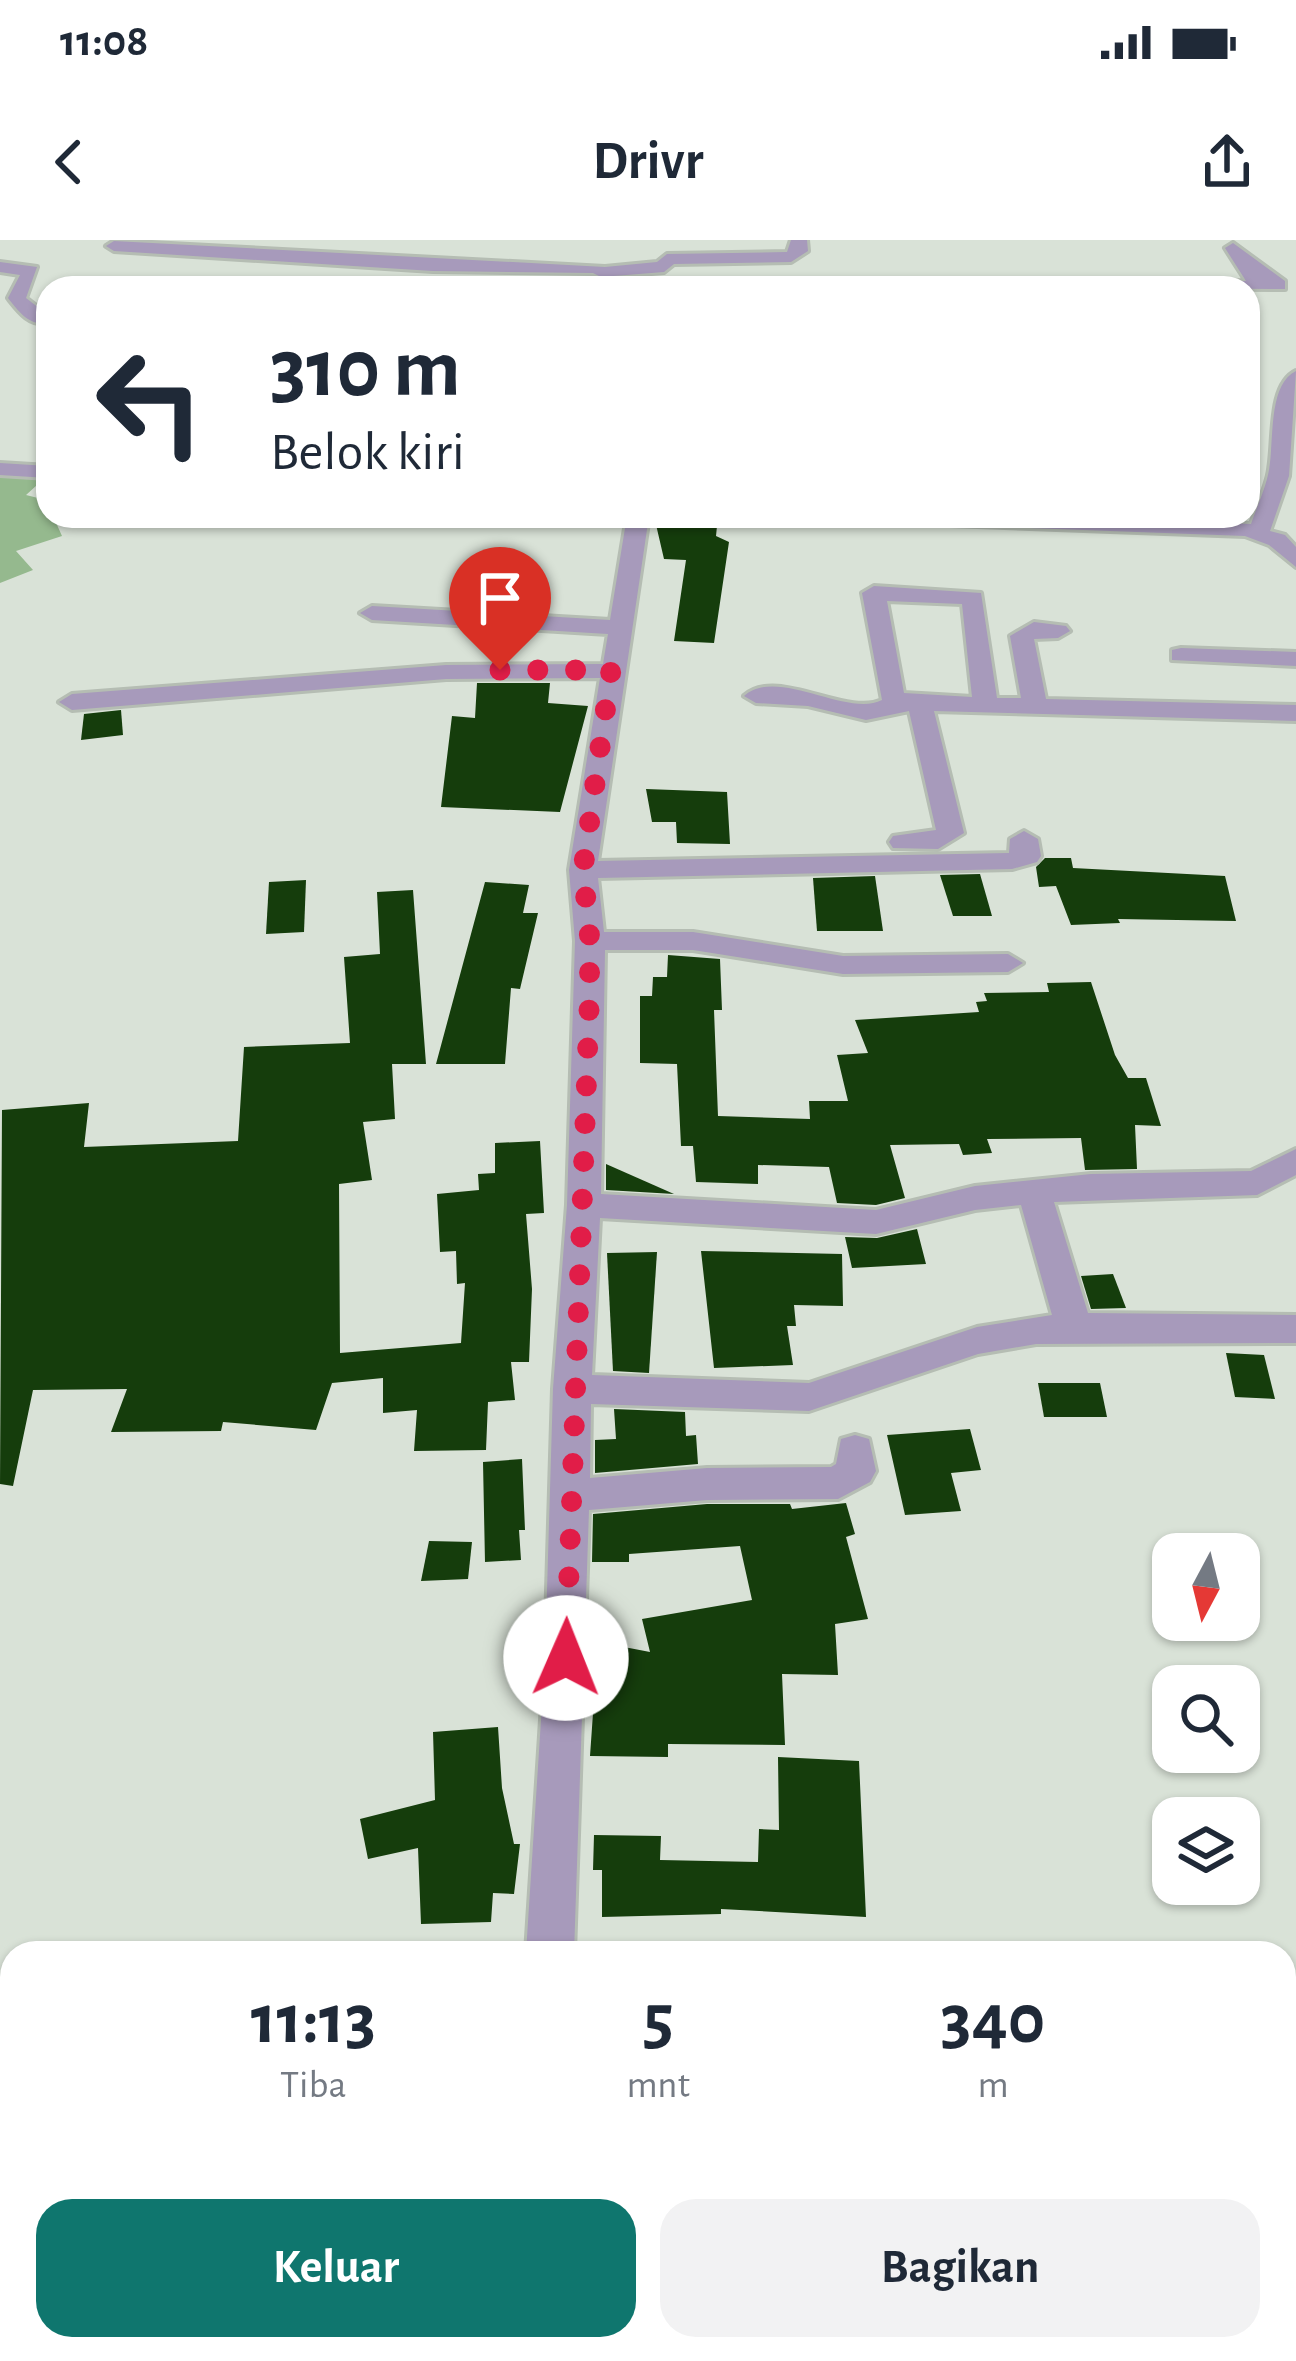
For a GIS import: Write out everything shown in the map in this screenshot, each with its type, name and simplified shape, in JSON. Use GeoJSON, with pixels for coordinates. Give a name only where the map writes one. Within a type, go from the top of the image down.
{"type":"FeatureCollection","features":[{"type":"Feature","properties":{"kind":"street"},"geometry":{"type":"LineString","coordinates":[[114,246],[600,271],[658,268],[666,266],[667,259],[791,257],[800,250],[799,240]]}},
{"type":"Feature","properties":{"kind":"street"},"geometry":{"type":"LineString","coordinates":[[0,267],[31,271],[17,298],[36,316]]}},
{"type":"Feature","properties":{"kind":"street"},"geometry":{"type":"LineString","coordinates":[[16,324],[36,321]]}},
{"type":"Feature","properties":{"kind":"street"},"geometry":{"type":"LineString","coordinates":[[1259,532],[1280,476],[1287,401],[1296,376]]}},
{"type":"Feature","properties":{"kind":"street"},"geometry":{"type":"LineString","coordinates":[[0,469],[36,471]]}},
{"type":"Feature","properties":{"kind":"street"},"geometry":{"type":"LineString","coordinates":[[550,1941],[572,1389],[584,1205],[590,941],[583,869],[636,528]]}},
{"type":"Feature","properties":{"kind":"street"},"geometry":{"type":"LineString","coordinates":[[1161,528],[1259,532],[1277,540],[1296,560]]}},
{"type":"Feature","properties":{"kind":"street"},"geometry":{"type":"LineString","coordinates":[[908,703],[892,697],[873,585],[974,598],[985,704]]}},
{"type":"Feature","properties":{"kind":"street"},"geometry":{"type":"LineString","coordinates":[[371,614],[618,628]]}},
{"type":"Feature","properties":{"kind":"street"},"geometry":{"type":"LineString","coordinates":[[1036,705],[1022,636],[1034,629],[1058,631]]}},
{"type":"Feature","properties":{"kind":"street"},"geometry":{"type":"LineString","coordinates":[[1181,655],[1296,659]]}},
{"type":"Feature","properties":{"kind":"street"},"geometry":{"type":"LineString","coordinates":[[72,702],[446,672],[611,670]]}},
{"type":"Feature","properties":{"kind":"street"},"geometry":{"type":"LineString","coordinates":[[756,696],[820,701],[839,711],[876,713],[908,703],[1296,713]]}},
{"type":"Feature","properties":{"kind":"street"},"geometry":{"type":"LineString","coordinates":[[881,842],[938,841],[950,833],[908,703]]}},
{"type":"Feature","properties":{"kind":"street"},"geometry":{"type":"LineString","coordinates":[[583,869],[1012,861],[1027,856],[1024,839]]}},
{"type":"Feature","properties":{"kind":"street"},"geometry":{"type":"LineString","coordinates":[[590,941],[693,941],[869,967],[1008,963]]}},
{"type":"Feature","properties":{"kind":"street"},"geometry":{"type":"LineString","coordinates":[[584,1205],[848,1223],[910,1217],[975,1198],[1090,1186],[1257,1183],[1296,1160]]}},
{"type":"Feature","properties":{"kind":"street"},"geometry":{"type":"LineString","coordinates":[[1035,1194],[1074,1329]]}},
{"type":"Feature","properties":{"kind":"street"},"geometry":{"type":"LineString","coordinates":[[572,1389],[809,1396],[839,1391],[1002,1336],[1074,1329],[1296,1328]]}},
{"type":"Feature","properties":{"kind":"street"},"geometry":{"type":"LineString","coordinates":[[569,1495],[707,1484],[838,1483],[856,1471],[855,1450]]}},
{"type":"Feature","properties":{"kind":"green space"},"geometry":{"type":"Polygon","coordinates":[[[0,473],[36,475],[36,486],[26,495],[36,498],[36,528],[58,528],[62,536],[16,551],[33,570],[0,583],[0,473]]]}},
{"type":"Feature","properties":{"kind":"building"},"geometry":{"type":"Polygon","coordinates":[[[657,528],[717,528],[716,536],[729,542],[714,643],[674,641],[686,560],[664,559],[657,528]]]}},
{"type":"Feature","properties":{"kind":"building"},"geometry":{"type":"Polygon","coordinates":[[[477,683],[550,683],[548,703],[588,706],[560,812],[441,807],[452,716],[475,718],[477,683]]]}},
{"type":"Feature","properties":{"kind":"building"},"geometry":{"type":"Polygon","coordinates":[[[121,710],[123,735],[81,740],[84,714],[121,710]]]}},
{"type":"Feature","properties":{"kind":"building"},"geometry":{"type":"Polygon","coordinates":[[[646,789],[727,792],[730,844],[677,843],[676,822],[652,822],[646,789]]]}},
{"type":"Feature","properties":{"kind":"building"},"geometry":{"type":"Polygon","coordinates":[[[1045,858],[1071,858],[1073,868],[1225,876],[1236,921],[1118,919],[1120,923],[1071,925],[1056,886],[1039,887],[1036,867],[1045,858]]]}},
{"type":"Feature","properties":{"kind":"building"},"geometry":{"type":"Polygon","coordinates":[[[980,874],[992,916],[953,916],[940,875],[980,874]]]}},
{"type":"Feature","properties":{"kind":"building"},"geometry":{"type":"Polygon","coordinates":[[[875,876],[883,931],[817,931],[813,878],[875,876]]]}},
{"type":"Feature","properties":{"kind":"building"},"geometry":{"type":"Polygon","coordinates":[[[306,880],[304,932],[266,934],[269,882],[306,880]]]}},
{"type":"Feature","properties":{"kind":"building"},"geometry":{"type":"Polygon","coordinates":[[[485,882],[529,885],[523,913],[538,913],[520,989],[511,988],[505,1064],[436,1064],[485,882]]]}},
{"type":"Feature","properties":{"kind":"building"},"geometry":{"type":"Polygon","coordinates":[[[413,890],[426,1064],[392,1064],[395,1119],[363,1122],[372,1180],[339,1184],[340,1353],[461,1343],[465,1283],[457,1284],[456,1251],[440,1252],[437,1194],[479,1190],[478,1174],[495,1173],[495,1143],[540,1141],[544,1213],[526,1214],[532,1289],[529,1362],[511,1362],[515,1400],[488,1402],[486,1450],[414,1451],[417,1410],[383,1413],[383,1378],[332,1383],[316,1430],[223,1422],[221,1431],[111,1432],[127,1389],[33,1390],[13,1486],[0,1484],[2,1110],[89,1103],[84,1147],[238,1141],[244,1047],[350,1043],[344,957],[380,954],[377,892],[413,890]]]}},
{"type":"Feature","properties":{"kind":"building"},"geometry":{"type":"Polygon","coordinates":[[[668,955],[720,959],[722,1010],[714,1010],[718,1116],[810,1119],[809,1101],[848,1101],[837,1055],[868,1053],[855,1020],[979,1012],[976,1002],[987,1001],[984,993],[1049,992],[1047,983],[1091,982],[1115,1055],[1128,1078],[1146,1078],[1161,1126],[1135,1125],[1137,1169],[1085,1170],[1081,1138],[987,1139],[992,1153],[963,1155],[959,1144],[890,1145],[905,1198],[876,1205],[837,1203],[829,1167],[758,1165],[758,1184],[696,1182],[693,1146],[681,1146],[677,1064],[640,1063],[640,996],[652,996],[653,977],[667,977],[668,955]]]}},
{"type":"Feature","properties":{"kind":"building"},"geometry":{"type":"Polygon","coordinates":[[[606,1164],[674,1194],[606,1190],[606,1164]]]}},
{"type":"Feature","properties":{"kind":"building"},"geometry":{"type":"Polygon","coordinates":[[[917,1229],[926,1264],[852,1268],[845,1237],[877,1238],[917,1229]]]}},
{"type":"Feature","properties":{"kind":"building"},"geometry":{"type":"Polygon","coordinates":[[[701,1251],[842,1254],[843,1306],[794,1305],[796,1326],[787,1326],[793,1365],[714,1368],[701,1251]]]}},
{"type":"Feature","properties":{"kind":"building"},"geometry":{"type":"Polygon","coordinates":[[[657,1252],[649,1373],[613,1371],[607,1253],[657,1252]]]}},
{"type":"Feature","properties":{"kind":"building"},"geometry":{"type":"Polygon","coordinates":[[[1113,1274],[1126,1308],[1091,1309],[1081,1276],[1113,1274]]]}},
{"type":"Feature","properties":{"kind":"building"},"geometry":{"type":"Polygon","coordinates":[[[1226,1353],[1264,1355],[1275,1399],[1235,1397],[1226,1353]]]}},
{"type":"Feature","properties":{"kind":"building"},"geometry":{"type":"Polygon","coordinates":[[[1038,1383],[1100,1383],[1107,1417],[1044,1417],[1038,1383]]]}},
{"type":"Feature","properties":{"kind":"building"},"geometry":{"type":"Polygon","coordinates":[[[614,1409],[685,1412],[686,1436],[696,1435],[698,1464],[595,1473],[595,1440],[616,1439],[614,1409]]]}},
{"type":"Feature","properties":{"kind":"building"},"geometry":{"type":"Polygon","coordinates":[[[970,1429],[981,1470],[951,1473],[961,1511],[905,1515],[887,1435],[970,1429]]]}},
{"type":"Feature","properties":{"kind":"building"},"geometry":{"type":"Polygon","coordinates":[[[522,1459],[525,1530],[519,1530],[521,1560],[485,1562],[483,1462],[522,1459]]]}},
{"type":"Feature","properties":{"kind":"building"},"geometry":{"type":"Polygon","coordinates":[[[846,1503],[855,1534],[846,1537],[868,1619],[835,1624],[838,1675],[782,1674],[785,1745],[668,1744],[668,1757],[590,1756],[598,1642],[650,1652],[642,1619],[752,1600],[740,1546],[629,1554],[629,1562],[592,1562],[593,1514],[707,1504],[790,1504],[792,1509],[846,1503]]]}},
{"type":"Feature","properties":{"kind":"building"},"geometry":{"type":"Polygon","coordinates":[[[429,1541],[472,1542],[468,1579],[421,1581],[429,1541]]]}},
{"type":"Feature","properties":{"kind":"building"},"geometry":{"type":"Polygon","coordinates":[[[498,1727],[502,1788],[514,1844],[520,1844],[514,1894],[493,1893],[491,1922],[421,1924],[418,1848],[368,1859],[360,1819],[435,1800],[433,1732],[498,1727]]]}},
{"type":"Feature","properties":{"kind":"building"},"geometry":{"type":"Polygon","coordinates":[[[778,1757],[859,1761],[866,1917],[721,1909],[721,1914],[602,1917],[602,1870],[593,1870],[594,1835],[661,1836],[660,1860],[758,1862],[759,1829],[779,1830],[778,1757]]]}},
{"type":"Feature","properties":{"kind":"route"},"geometry":{"type":"LineString","coordinates":[[500,670],[611,670],[583,869],[590,941],[589,1011],[566,1658]]}}]}
